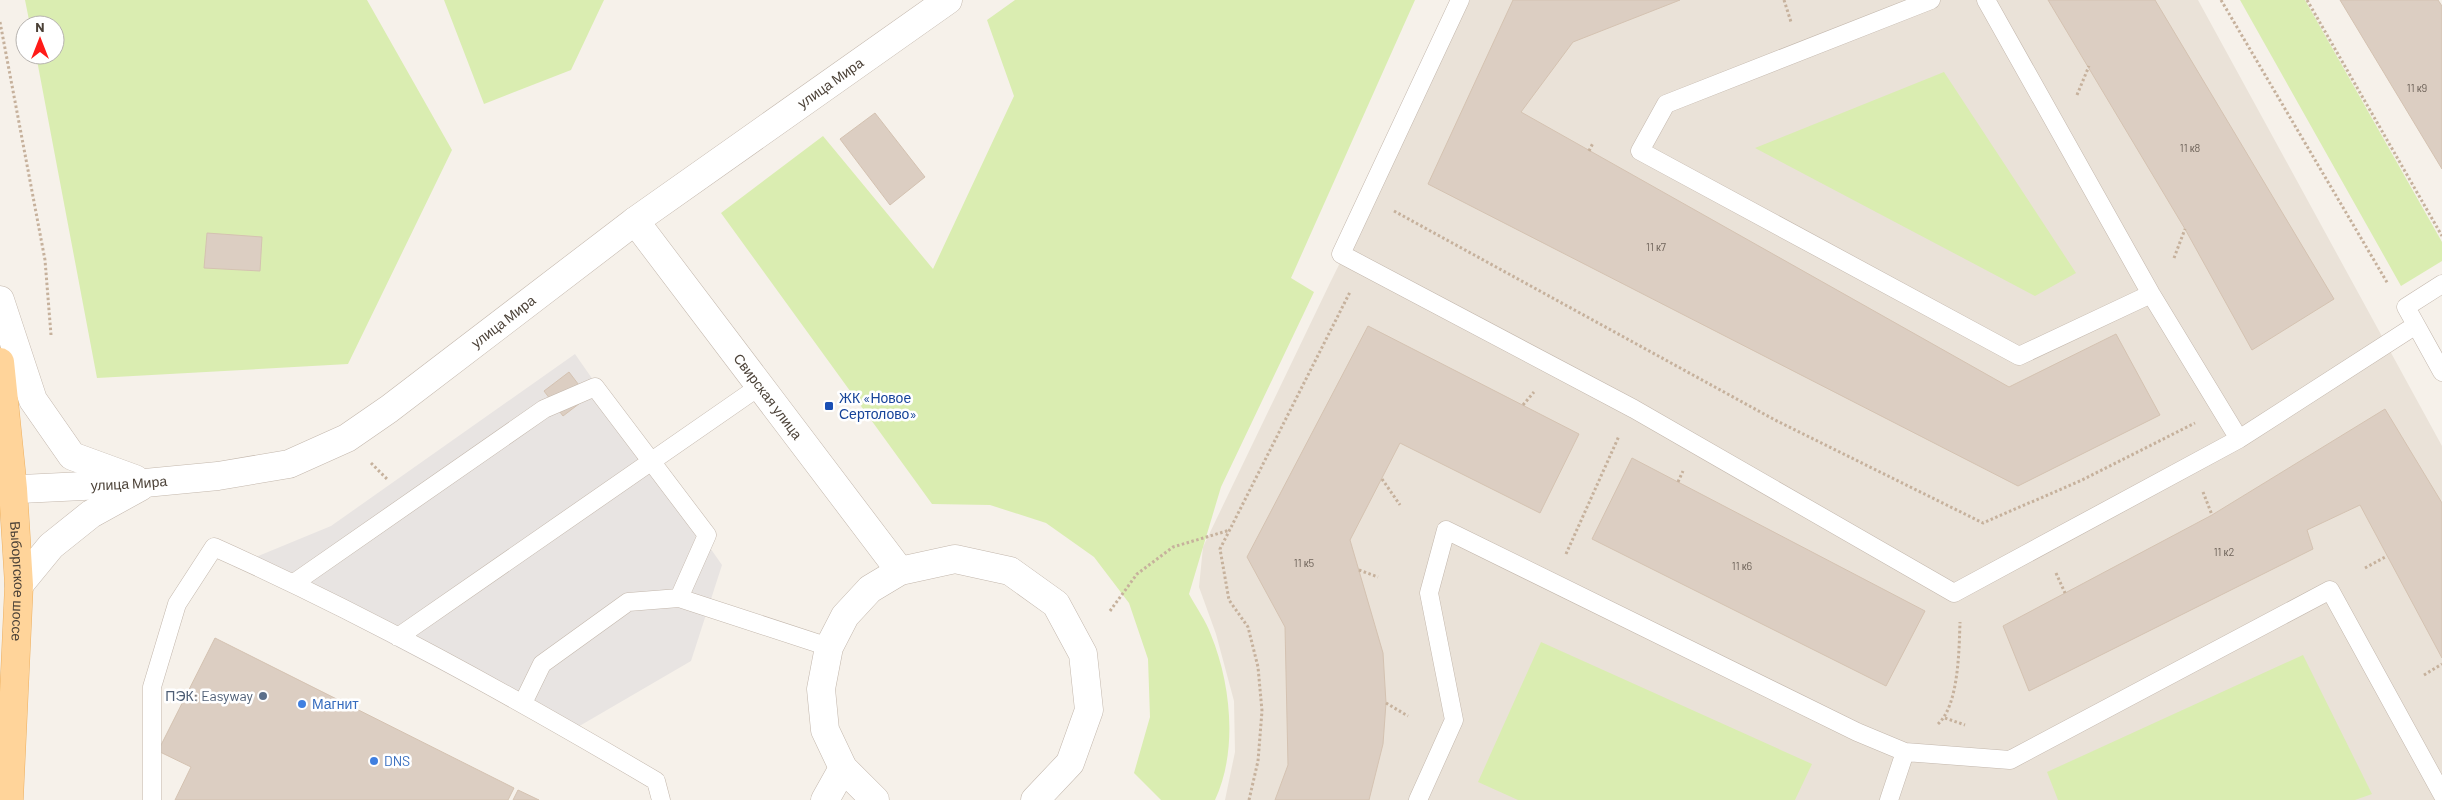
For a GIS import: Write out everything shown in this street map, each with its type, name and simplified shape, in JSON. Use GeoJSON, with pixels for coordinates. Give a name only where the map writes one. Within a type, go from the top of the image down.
{"type":"FeatureCollection","features":[{"type":"Feature","properties":{"kind":"main road","name":"Выборгское шоссе"},"geometry":{"type":"LineString","coordinates":[[0,362],[7,490],[19,585],[9,800]]}},
{"type":"Feature","properties":{"kind":"street","name":"улица Мира"},"geometry":{"type":"LineString","coordinates":[[7,490],[145,483],[218,476],[289,464],[346,438],[396,403],[635,221],[948,0]]}},
{"type":"Feature","properties":{"kind":"street","name":"Свирская улица"},"geometry":{"type":"LineString","coordinates":[[635,221],[900,571]]}},
{"type":"Feature","properties":{"kind":"street"},"geometry":{"type":"LineString","coordinates":[[0,300],[33,400],[72,456],[145,483]]}},
{"type":"Feature","properties":{"kind":"street"},"geometry":{"type":"LineString","coordinates":[[19,585],[51,546],[84,519],[145,483]]}},
{"type":"Feature","properties":{"kind":"street"},"geometry":{"type":"LineString","coordinates":[[875,800],[843,768],[825,730],[820,689],[829,647],[845,616],[870,589],[900,571],[955,560],[1010,571],[1056,604],[1083,654],[1089,710],[1070,763],[1035,800]]}},
{"type":"Feature","properties":{"kind":"street"},"geometry":{"type":"LineString","coordinates":[[825,800],[843,768]]}},
{"type":"Feature","properties":{"kind":"lane"},"geometry":{"type":"LineString","coordinates":[[1460,0],[1340,254],[1634,409],[1954,593],[2239,438],[2416,325]]}},
{"type":"Feature","properties":{"kind":"lane"},"geometry":{"type":"LineString","coordinates":[[1931,0],[1666,104],[1640,151],[2019,356],[2151,294]]}},
{"type":"Feature","properties":{"kind":"lane"},"geometry":{"type":"LineString","coordinates":[[1986,0],[2151,294],[2239,438]]}},
{"type":"Feature","properties":{"kind":"lane"},"geometry":{"type":"LineString","coordinates":[[2442,284],[2406,307],[2442,372]]}},
{"type":"Feature","properties":{"kind":"lane"},"geometry":{"type":"LineString","coordinates":[[398,637],[650,460],[760,386]]}},
{"type":"Feature","properties":{"kind":"lane"},"geometry":{"type":"LineString","coordinates":[[294,583],[544,409],[595,387],[707,535],[679,598]]}},
{"type":"Feature","properties":{"kind":"lane"},"geometry":{"type":"LineString","coordinates":[[1418,800],[1454,720],[1429,594],[1446,530],[1857,732],[1905,752],[2010,760],[2330,590],[2442,794]]}},
{"type":"Feature","properties":{"kind":"lane"},"geometry":{"type":"LineString","coordinates":[[152,800],[152,687],[177,604],[214,546],[294,583],[523,703],[656,781],[662,800]]}},
{"type":"Feature","properties":{"kind":"lane"},"geometry":{"type":"LineString","coordinates":[[523,703],[542,664],[628,602],[679,598],[829,647]]}},
{"type":"Feature","properties":{"kind":"lane"},"geometry":{"type":"LineString","coordinates":[[1889,800],[1905,752]]}},
{"type":"Feature","properties":{"kind":"path"},"geometry":{"type":"LineString","coordinates":[[2221,0],[2400,304],[2406,307]]}},
{"type":"Feature","properties":{"kind":"path"},"geometry":{"type":"LineString","coordinates":[[2307,0],[2442,236]]}},
{"type":"Feature","properties":{"kind":"path"},"geometry":{"type":"LineString","coordinates":[[0,22],[45,260],[51,338]]}},
{"type":"Feature","properties":{"kind":"path"},"geometry":{"type":"LineString","coordinates":[[2077,95],[2089,66]]}},
{"type":"Feature","properties":{"kind":"path"},"geometry":{"type":"LineString","coordinates":[[1589,151],[1593,143]]}},
{"type":"Feature","properties":{"kind":"path"},"geometry":{"type":"LineString","coordinates":[[1389,218],[1398,202]]}},
{"type":"Feature","properties":{"kind":"path"},"geometry":{"type":"LineString","coordinates":[[1393,210],[1775,420],[1983,524],[2082,480],[2198,422]]}},
{"type":"Feature","properties":{"kind":"path"},"geometry":{"type":"LineString","coordinates":[[2174,258],[2185,229]]}},
{"type":"Feature","properties":{"kind":"path"},"geometry":{"type":"LineString","coordinates":[[1249,800],[1258,761],[1262,711],[1258,667],[1248,627],[1229,600],[1220,549],[1364,266]]}},
{"type":"Feature","properties":{"kind":"path"},"geometry":{"type":"LineString","coordinates":[[1523,405],[1534,392]]}},
{"type":"Feature","properties":{"kind":"path"},"geometry":{"type":"LineString","coordinates":[[1562,562],[1619,436]]}},
{"type":"Feature","properties":{"kind":"path"},"geometry":{"type":"LineString","coordinates":[[1678,482],[1683,470]]}},
{"type":"Feature","properties":{"kind":"path"},"geometry":{"type":"LineString","coordinates":[[1382,479],[1400,505]]}},
{"type":"Feature","properties":{"kind":"path"},"geometry":{"type":"LineString","coordinates":[[2202,492],[2212,515]]}},
{"type":"Feature","properties":{"kind":"path"},"geometry":{"type":"LineString","coordinates":[[1110,611],[1137,574],[1173,546],[1230,530]]}},
{"type":"Feature","properties":{"kind":"path"},"geometry":{"type":"LineString","coordinates":[[2365,568],[2387,556]]}},
{"type":"Feature","properties":{"kind":"path"},"geometry":{"type":"LineString","coordinates":[[1359,570],[1378,577]]}},
{"type":"Feature","properties":{"kind":"path"},"geometry":{"type":"LineString","coordinates":[[2055,570],[2065,594]]}},
{"type":"Feature","properties":{"kind":"path"},"geometry":{"type":"LineString","coordinates":[[1905,752],[1945,718],[1958,675],[1960,614],[1954,593]]}},
{"type":"Feature","properties":{"kind":"path"},"geometry":{"type":"LineString","coordinates":[[2424,675],[2442,664]]}},
{"type":"Feature","properties":{"kind":"path"},"geometry":{"type":"LineString","coordinates":[[1386,703],[1408,716]]}},
{"type":"Feature","properties":{"kind":"shaded area"},"geometry":{"type":"Polygon","coordinates":[[[1470,0],[2198,0],[2442,446],[2442,800],[1225,800],[1235,752],[1234,701],[1216,634],[1199,587],[1203,547],[1329,285],[1470,0]]]}},
{"type":"Feature","properties":{"kind":"shaded area"},"geometry":{"type":"Polygon","coordinates":[[[575,354],[722,565],[691,661],[564,735],[239,564],[331,526],[575,354]]]}},
{"type":"Feature","properties":{"kind":"green space"},"geometry":{"type":"Polygon","coordinates":[[[25,0],[367,0],[452,150],[348,364],[97,378],[38,65],[65,65],[65,15],[28,15],[25,0]]]}},
{"type":"Feature","properties":{"kind":"green space"},"geometry":{"type":"Polygon","coordinates":[[[444,0],[604,0],[571,70],[484,104],[444,0]]]}},
{"type":"Feature","properties":{"kind":"green space"},"geometry":{"type":"Polygon","coordinates":[[[1015,0],[1415,0],[1291,278],[1314,292],[1221,487],[1189,594],[1211,635],[1218,654],[1227,696],[1229,739],[1227,760],[1215,800],[1161,800],[1134,773],[1150,717],[1148,659],[1129,603],[1094,557],[1046,523],[990,505],[932,504],[721,213],[823,136],[933,269],[1014,96],[987,20],[1015,0]]]}},
{"type":"Feature","properties":{"kind":"green space"},"geometry":{"type":"Polygon","coordinates":[[[2240,0],[2305,0],[2442,242],[2442,261],[2401,286],[2240,0]]]}},
{"type":"Feature","properties":{"kind":"green space"},"geometry":{"type":"Polygon","coordinates":[[[1944,72],[2076,273],[2035,296],[1755,148],[1944,72]]]}},
{"type":"Feature","properties":{"kind":"green space"},"geometry":{"type":"Polygon","coordinates":[[[1541,642],[1812,764],[1795,800],[1518,800],[1478,782],[1541,642]]]}},
{"type":"Feature","properties":{"kind":"green space"},"geometry":{"type":"Polygon","coordinates":[[[2303,655],[2372,794],[2355,800],[2058,800],[2047,772],[2303,655]]]}},
{"type":"Feature","properties":{"kind":"building"},"geometry":{"type":"Polygon","coordinates":[[[1513,0],[1680,0],[1573,42],[1521,112],[2009,387],[2116,334],[2160,415],[2018,486],[1428,184],[1513,0]]]}},
{"type":"Feature","properties":{"kind":"building"},"geometry":{"type":"Polygon","coordinates":[[[2048,0],[2155,0],[2334,299],[2252,350],[2185,229],[2048,0]]]}},
{"type":"Feature","properties":{"kind":"building"},"geometry":{"type":"Polygon","coordinates":[[[2340,0],[2438,0],[2442,6],[2442,169],[2340,0]]]}},
{"type":"Feature","properties":{"kind":"building"},"geometry":{"type":"Polygon","coordinates":[[[875,113],[925,177],[890,205],[840,139],[875,113]]]}},
{"type":"Feature","properties":{"kind":"building"},"geometry":{"type":"Polygon","coordinates":[[[207,233],[262,237],[260,271],[204,268],[207,233]]]}},
{"type":"Feature","properties":{"kind":"building"},"geometry":{"type":"Polygon","coordinates":[[[1368,326],[1579,434],[1540,513],[1400,443],[1350,540],[1383,653],[1386,703],[1383,744],[1369,800],[1275,800],[1288,765],[1285,627],[1247,557],[1368,326]]]}},
{"type":"Feature","properties":{"kind":"building"},"geometry":{"type":"Polygon","coordinates":[[[569,372],[588,397],[563,416],[544,391],[569,372]]]}},
{"type":"Feature","properties":{"kind":"building"},"geometry":{"type":"Polygon","coordinates":[[[2385,409],[2442,503],[2442,658],[2360,505],[2307,530],[2313,549],[2029,691],[2003,626],[2212,515],[2385,409]]]}},
{"type":"Feature","properties":{"kind":"building"},"geometry":{"type":"Polygon","coordinates":[[[1632,458],[1925,611],[1886,686],[1592,539],[1632,458]]]}},
{"type":"Feature","properties":{"kind":"building"},"geometry":{"type":"Polygon","coordinates":[[[215,638],[514,788],[508,800],[175,800],[191,767],[158,751],[215,638]]]}},
{"type":"Feature","properties":{"kind":"building"},"geometry":{"type":"Polygon","coordinates":[[[518,790],[539,800],[513,800],[518,790]]]}},
{"type":"Feature","properties":{"kind":"place","name":"ЖК «Новое Сертолово»"},"geometry":{"type":"Point","coordinates":[829,406]}},
{"type":"Feature","properties":{"kind":"place","name":"ПЭК: Easyway"},"geometry":{"type":"Point","coordinates":[263,696]}},
{"type":"Feature","properties":{"kind":"place","name":"Магнит"},"geometry":{"type":"Point","coordinates":[302,704]}},
{"type":"Feature","properties":{"kind":"place","name":"DNS"},"geometry":{"type":"Point","coordinates":[374,761]}}]}
